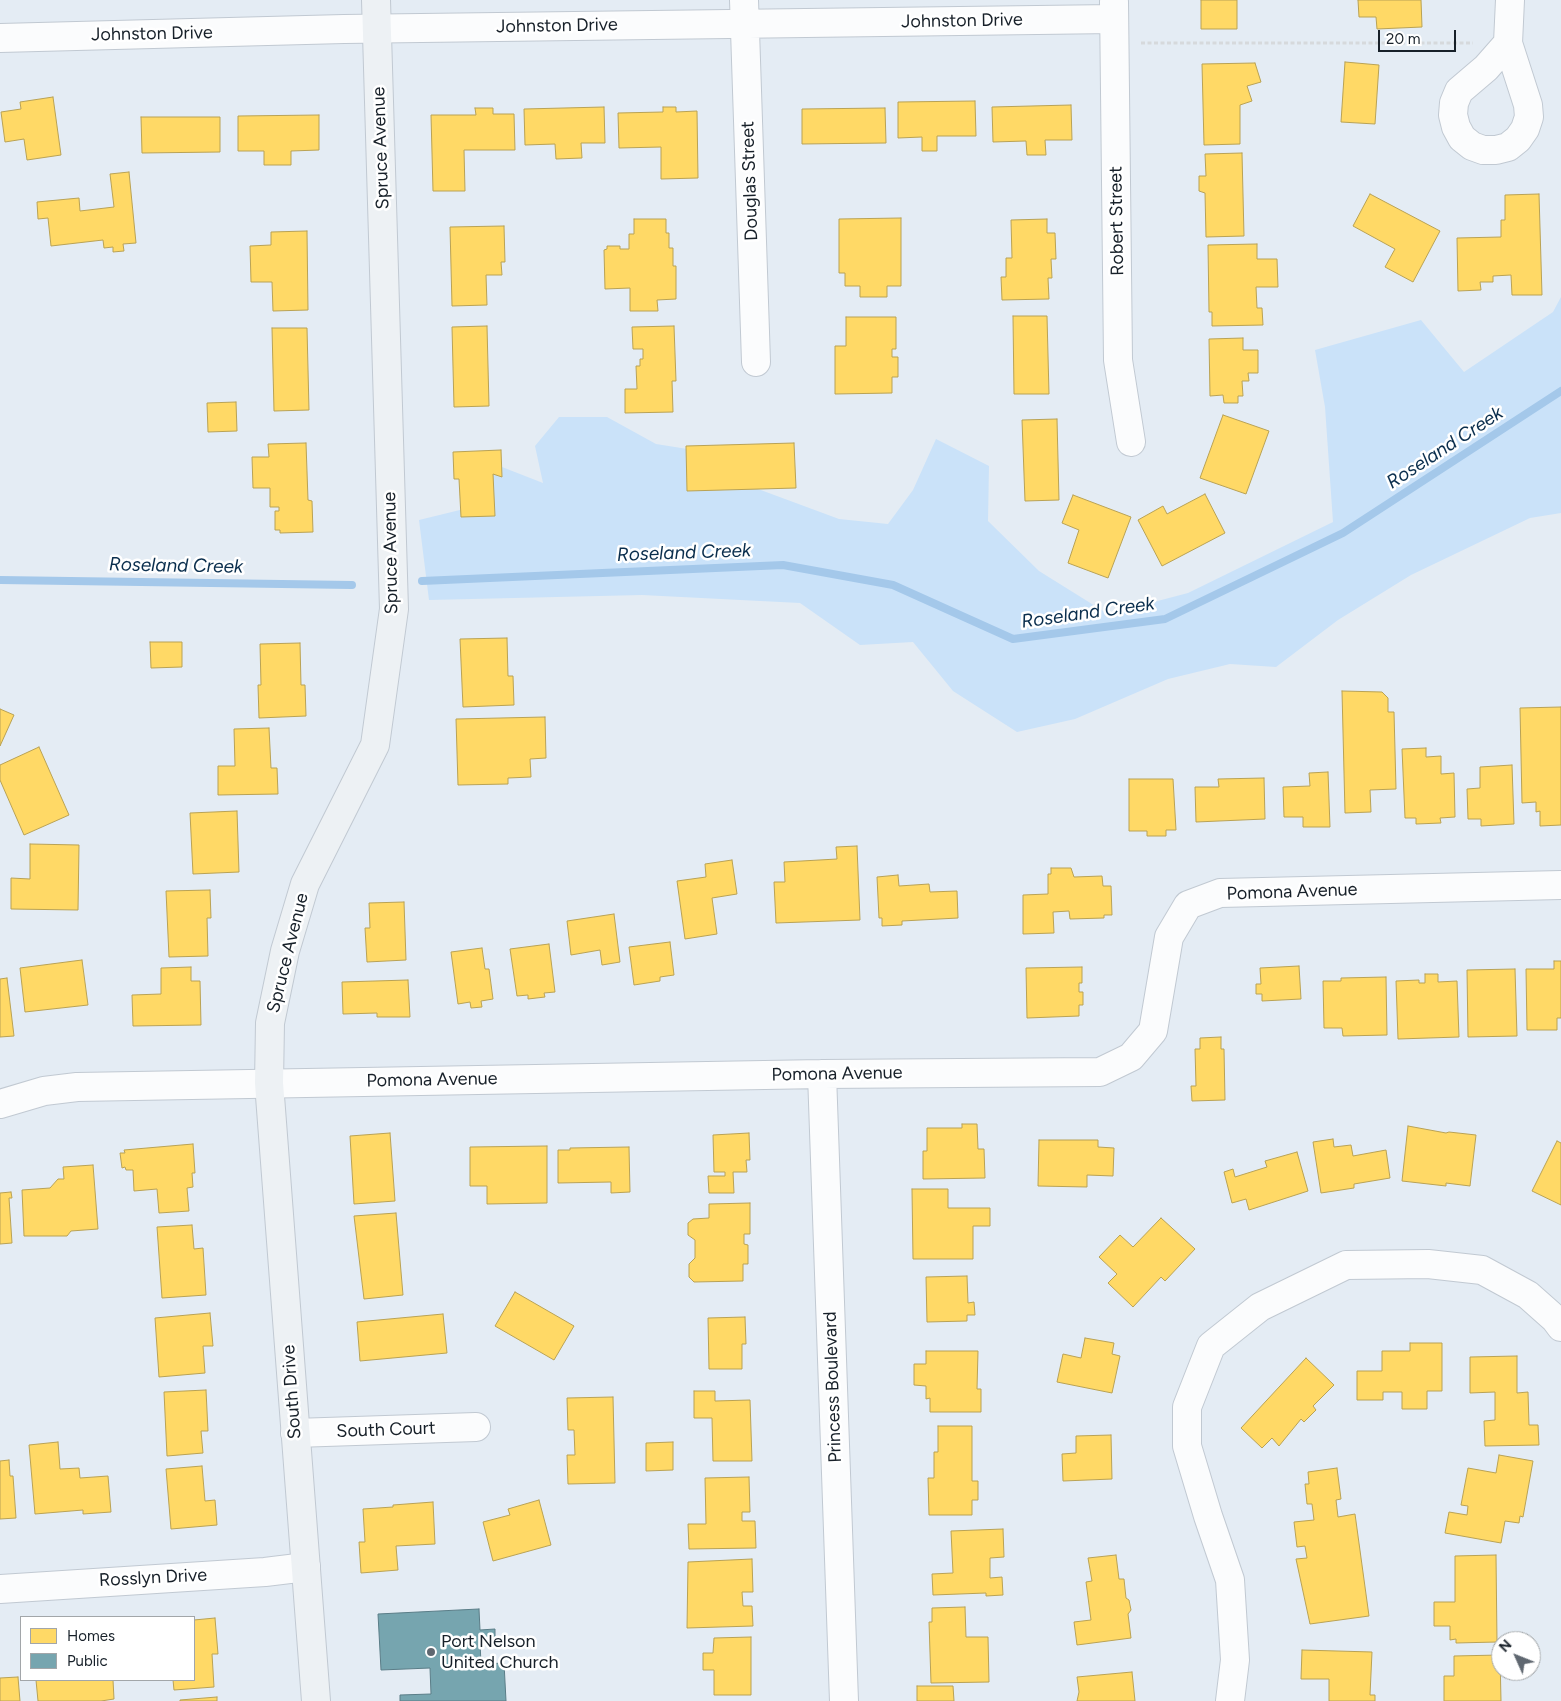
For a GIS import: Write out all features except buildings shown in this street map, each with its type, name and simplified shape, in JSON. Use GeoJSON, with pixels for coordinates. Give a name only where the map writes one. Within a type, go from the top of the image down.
{"type":"FeatureCollection","features":[{"type":"Feature","properties":{"kind":"street","name":"Spruce Avenue"},"geometry":{"type":"LineString","coordinates":[[269,1083],[270,1023],[285,951],[305,884],[375,744],[394,609],[376,0]]}},
{"type":"Feature","properties":{"kind":"street"},"geometry":{"type":"LineString","coordinates":[[1508,43],[1510,0]]}},
{"type":"Feature","properties":{"kind":"street","name":"Johnston Drive"},"geometry":{"type":"LineString","coordinates":[[0,38],[377,30],[744,12],[1114,21]]}},
{"type":"Feature","properties":{"kind":"street","name":"Douglas Street"},"geometry":{"type":"LineString","coordinates":[[744,12],[756,362]]}},
{"type":"Feature","properties":{"kind":"street","name":"Robert Street"},"geometry":{"type":"LineString","coordinates":[[1114,21],[1118,360],[1131,442]]}},
{"type":"Feature","properties":{"kind":"street","name":"Pomona Avenue"},"geometry":{"type":"LineString","coordinates":[[0,1104],[44,1091],[76,1087],[822,1074],[1100,1072],[1131,1057],[1153,1031],[1169,937],[1188,905],[1220,893],[1561,885]]}},
{"type":"Feature","properties":{"kind":"street","name":"Princess Boulevard"},"geometry":{"type":"LineString","coordinates":[[822,1074],[844,1701]]}},
{"type":"Feature","properties":{"kind":"street","name":"South Drive"},"geometry":{"type":"LineString","coordinates":[[269,1083],[316,1701]]}},
{"type":"Feature","properties":{"kind":"street"},"geometry":{"type":"LineString","coordinates":[[1230,1701],[1235,1660],[1230,1580],[1186,1446],[1187,1407],[1211,1346],[1260,1307],[1346,1265],[1428,1264],[1482,1270],[1528,1295],[1555,1319],[1561,1327]]}},
{"type":"Feature","properties":{"kind":"street","name":"South Court"},"geometry":{"type":"LineString","coordinates":[[295,1433],[476,1427]]}},
{"type":"Feature","properties":{"kind":"street","name":"Rosslyn Drive"},"geometry":{"type":"LineString","coordinates":[[0,1589],[306,1567]]}},
{"type":"Feature","properties":{"kind":"path"},"geometry":{"type":"LineString","coordinates":[[1114,21],[1508,43]]}},
{"type":"Feature","properties":{"kind":"shaded area"},"geometry":{"type":"Polygon","coordinates":[[[1561,297],[1561,513],[1530,518],[1411,575],[1338,620],[1276,667],[1230,664],[1168,679],[1075,719],[1017,732],[953,691],[913,642],[860,645],[800,603],[642,595],[429,600],[419,520],[464,509],[472,488],[502,467],[543,483],[535,446],[559,417],[607,417],[656,444],[725,455],[758,489],[839,519],[888,524],[913,490],[936,439],[989,466],[988,521],[1039,571],[1108,614],[1188,593],[1333,522],[1325,407],[1315,350],[1421,320],[1464,372],[1553,312],[1561,297]]]}},
{"type":"Feature","properties":{"kind":"waterway","name":"Roseland Creek"},"geometry":{"type":"LineString","coordinates":[[422,581],[783,565],[893,585],[1013,639],[1165,619],[1343,533],[1561,391]]}},
{"type":"Feature","properties":{"kind":"waterway","name":"Roseland Creek"},"geometry":{"type":"LineString","coordinates":[[0,580],[352,585]]}},
{"type":"Feature","properties":{"kind":"place","name":"Port Nelson United Church"},"geometry":{"type":"Point","coordinates":[431,1652]}}]}
